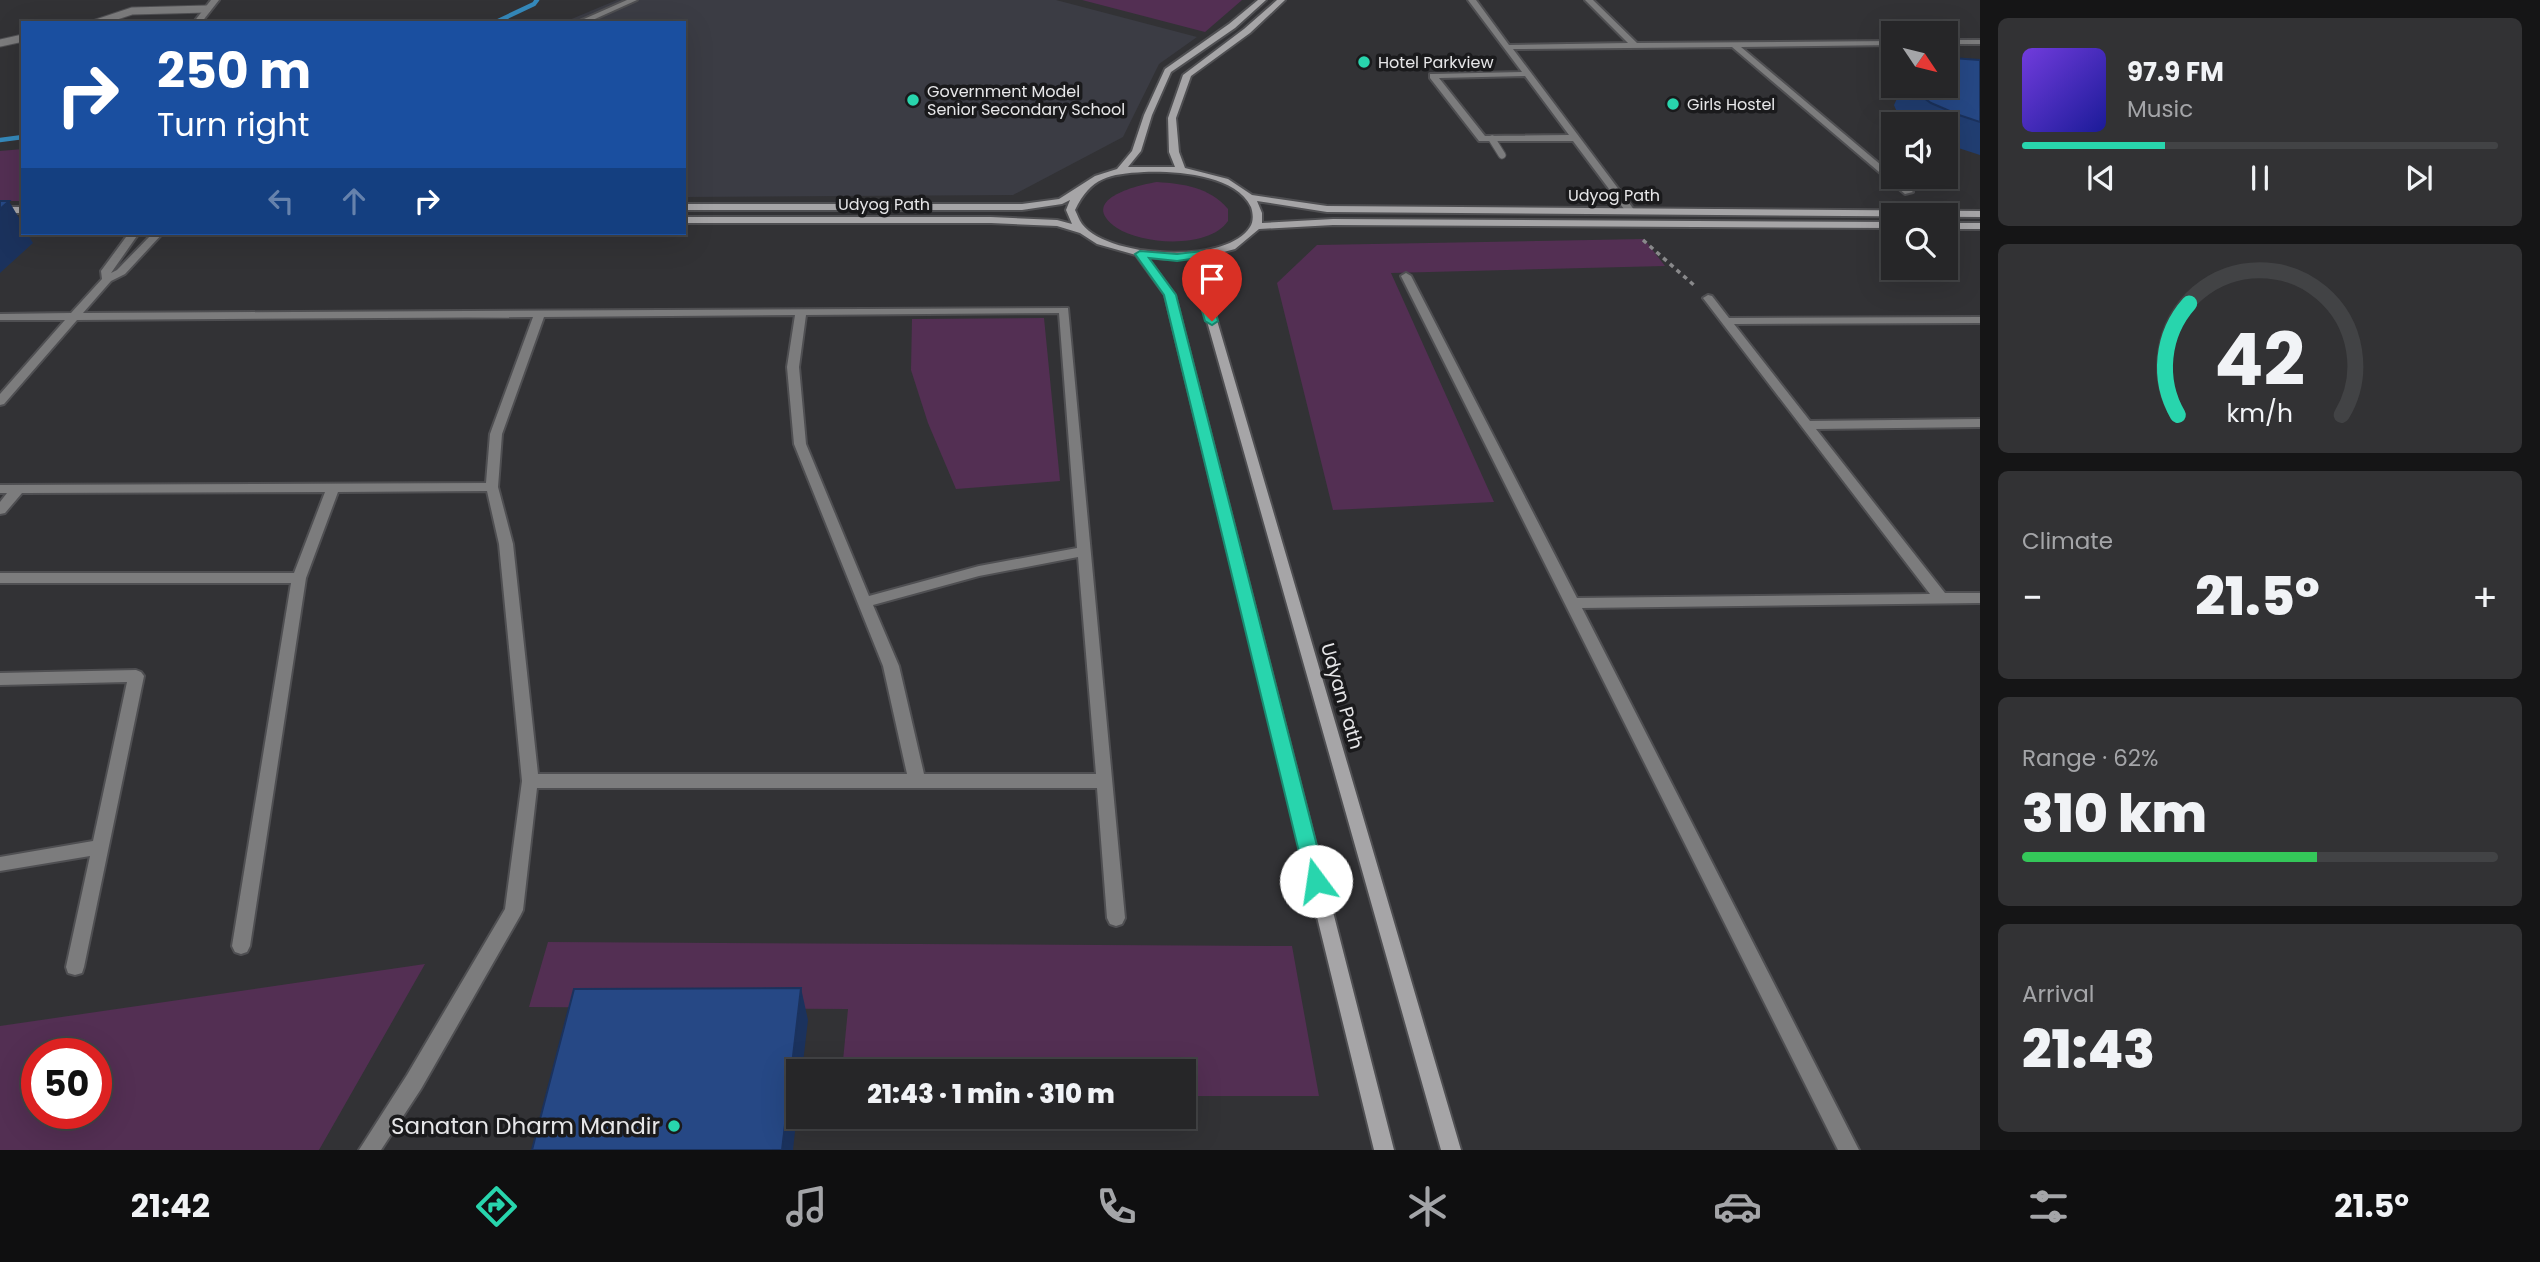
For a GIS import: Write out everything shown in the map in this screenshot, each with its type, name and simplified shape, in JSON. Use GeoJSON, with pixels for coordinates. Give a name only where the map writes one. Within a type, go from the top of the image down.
{"type":"FeatureCollection","features":[{"type":"Feature","properties":{"kind":"main road"},"geometry":{"type":"LineString","coordinates":[[1120,172],[1136,151],[1168,71],[1232,26],[1262,0]]}},
{"type":"Feature","properties":{"kind":"main road"},"geometry":{"type":"LineString","coordinates":[[1181,170],[1174,152],[1172,118],[1187,75],[1247,31],[1282,0]]}},
{"type":"Feature","properties":{"kind":"main road","name":"Udyog Path"},"geometry":{"type":"LineString","coordinates":[[686,207],[1022,207],[1062,201],[1091,182],[1120,172],[1150,168],[1181,170],[1221,180],[1249,197],[1327,209],[1980,214]]}},
{"type":"Feature","properties":{"kind":"main road"},"geometry":{"type":"LineString","coordinates":[[1078,192],[1072,201],[1071,211],[1082,230]]}},
{"type":"Feature","properties":{"kind":"main road"},"geometry":{"type":"LineString","coordinates":[[1249,197],[1258,211],[1256,226]]}},
{"type":"Feature","properties":{"kind":"main road"},"geometry":{"type":"LineString","coordinates":[[0,210],[21,210]]}},
{"type":"Feature","properties":{"kind":"main road"},"geometry":{"type":"LineString","coordinates":[[0,219],[21,219]]}},
{"type":"Feature","properties":{"kind":"main road","name":"Udyog Path"},"geometry":{"type":"LineString","coordinates":[[686,220],[991,220],[1057,223],[1082,230],[1113,247],[1140,254],[1177,257],[1211,253],[1245,239],[1256,226],[1333,222],[1881,225]]}},
{"type":"Feature","properties":{"kind":"main road"},"geometry":{"type":"LineString","coordinates":[[1958,226],[1980,226]]}},
{"type":"Feature","properties":{"kind":"main road","name":"Udyan Path"},"geometry":{"type":"LineString","coordinates":[[1211,253],[1206,300],[1451,1150]]}},
{"type":"Feature","properties":{"kind":"main road"},"geometry":{"type":"LineString","coordinates":[[1140,254],[1170,295],[1384,1150]]}},
{"type":"Feature","properties":{"kind":"street"},"geometry":{"type":"LineString","coordinates":[[198,21],[215,0]]}},
{"type":"Feature","properties":{"kind":"street"},"geometry":{"type":"LineString","coordinates":[[584,21],[633,0]]}},
{"type":"Feature","properties":{"kind":"street"},"geometry":{"type":"LineString","coordinates":[[1472,0],[1630,211]]}},
{"type":"Feature","properties":{"kind":"street"},"geometry":{"type":"LineString","coordinates":[[1588,0],[1634,45]]}},
{"type":"Feature","properties":{"kind":"street"},"geometry":{"type":"LineString","coordinates":[[1958,42],[1980,42]]}},
{"type":"Feature","properties":{"kind":"street"},"geometry":{"type":"LineString","coordinates":[[1508,47],[1881,43]]}},
{"type":"Feature","properties":{"kind":"street"},"geometry":{"type":"LineString","coordinates":[[1733,44],[1908,192]]}},
{"type":"Feature","properties":{"kind":"street"},"geometry":{"type":"LineString","coordinates":[[1527,74],[1433,76],[1482,139],[1576,138]]}},
{"type":"Feature","properties":{"kind":"street"},"geometry":{"type":"LineString","coordinates":[[107,278],[106,271],[133,235]]}},
{"type":"Feature","properties":{"kind":"street"},"geometry":{"type":"LineString","coordinates":[[0,401],[107,278],[121,272],[156,235]]}},
{"type":"Feature","properties":{"kind":"street"},"geometry":{"type":"LineString","coordinates":[[1406,276],[1849,1150]]}},
{"type":"Feature","properties":{"kind":"street"},"geometry":{"type":"LineString","coordinates":[[1708,298],[1942,599]]}},
{"type":"Feature","properties":{"kind":"street"},"geometry":{"type":"LineString","coordinates":[[0,317],[1064,310],[1116,918]]}},
{"type":"Feature","properties":{"kind":"street"},"geometry":{"type":"LineString","coordinates":[[801,312],[793,367],[800,444],[891,666],[918,781]]}},
{"type":"Feature","properties":{"kind":"street"},"geometry":{"type":"LineString","coordinates":[[369,1150],[414,1083],[514,910],[530,781],[506,544],[492,487],[496,434],[539,314]]}},
{"type":"Feature","properties":{"kind":"street"},"geometry":{"type":"LineString","coordinates":[[1727,321],[1980,320]]}},
{"type":"Feature","properties":{"kind":"street"},"geometry":{"type":"LineString","coordinates":[[1807,425],[1980,423]]}},
{"type":"Feature","properties":{"kind":"street"},"geometry":{"type":"LineString","coordinates":[[0,489],[492,487]]}},
{"type":"Feature","properties":{"kind":"street"},"geometry":{"type":"LineString","coordinates":[[241,946],[299,578],[333,488]]}},
{"type":"Feature","properties":{"kind":"street"},"geometry":{"type":"LineString","coordinates":[[0,510],[18,489]]}},
{"type":"Feature","properties":{"kind":"street"},"geometry":{"type":"LineString","coordinates":[[866,602],[979,571],[1084,551]]}},
{"type":"Feature","properties":{"kind":"street"},"geometry":{"type":"LineString","coordinates":[[0,578],[299,578]]}},
{"type":"Feature","properties":{"kind":"street"},"geometry":{"type":"LineString","coordinates":[[1572,603],[1980,598]]}},
{"type":"Feature","properties":{"kind":"street"},"geometry":{"type":"LineString","coordinates":[[0,679],[136,676],[75,967]]}},
{"type":"Feature","properties":{"kind":"street"},"geometry":{"type":"LineString","coordinates":[[530,781],[1104,782]]}},
{"type":"Feature","properties":{"kind":"street"},"geometry":{"type":"LineString","coordinates":[[0,864],[101,848]]}},
{"type":"Feature","properties":{"kind":"lane"},"geometry":{"type":"LineString","coordinates":[[102,21],[132,11],[207,9]]}},
{"type":"Feature","properties":{"kind":"lane"},"geometry":{"type":"LineString","coordinates":[[0,43],[21,38]]}},
{"type":"Feature","properties":{"kind":"lane"},"geometry":{"type":"LineString","coordinates":[[1492,139],[1502,155]]}},
{"type":"Feature","properties":{"kind":"path"},"geometry":{"type":"LineString","coordinates":[[1623,224],[1708,298]]}},
{"type":"Feature","properties":{"kind":"shaded area","name":"Government Model Senior Secondary School"},"geometry":{"type":"Polygon","coordinates":[[[617,0],[1056,0],[1197,37],[1159,64],[1123,137],[1013,195],[686,197],[686,21],[567,21],[617,0]]]}},
{"type":"Feature","properties":{"kind":"shaded area"},"geometry":{"type":"Polygon","coordinates":[[[1082,0],[1242,0],[1205,32],[1082,0]]]}},
{"type":"Feature","properties":{"kind":"shaded area"},"geometry":{"type":"Polygon","coordinates":[[[21,149],[21,201],[0,201],[0,151],[21,149]]]}},
{"type":"Feature","properties":{"kind":"shaded area"},"geometry":{"type":"Polygon","coordinates":[[[1157,182],[1204,191],[1228,209],[1228,221],[1219,230],[1206,236],[1191,240],[1159,241],[1128,234],[1106,218],[1103,209],[1106,202],[1114,196],[1125,190],[1157,182]]]}},
{"type":"Feature","properties":{"kind":"shaded area"},"geometry":{"type":"Polygon","coordinates":[[[1644,239],[1665,266],[1391,273],[1494,502],[1333,510],[1277,283],[1317,245],[1644,239]]]}},
{"type":"Feature","properties":{"kind":"shaded area"},"geometry":{"type":"Polygon","coordinates":[[[1044,318],[1060,481],[956,489],[928,423],[911,370],[912,319],[1044,318]]]}},
{"type":"Feature","properties":{"kind":"shaded area"},"geometry":{"type":"Polygon","coordinates":[[[548,942],[1292,946],[1319,1096],[1196,1096],[1196,1059],[843,1059],[848,1009],[529,1007],[548,942]]]}},
{"type":"Feature","properties":{"kind":"shaded area"},"geometry":{"type":"Polygon","coordinates":[[[425,964],[319,1150],[0,1150],[0,1026],[425,964]]]}},
{"type":"Feature","properties":{"kind":"building"},"geometry":{"type":"Polygon","coordinates":[[[1958,58],[1980,60],[1980,122],[1924,98],[1958,98],[1958,58]]]}},
{"type":"Feature","properties":{"kind":"building"},"geometry":{"type":"Polygon","coordinates":[[[0,201],[9,201],[0,209],[0,201]]]}},
{"type":"Feature","properties":{"kind":"building"},"geometry":{"type":"Polygon","coordinates":[[[801,988],[793,1059],[786,1059],[786,1116],[782,1150],[532,1150],[574,989],[801,988]]]}},
{"type":"Feature","properties":{"kind":"waterway"},"geometry":{"type":"LineString","coordinates":[[498,21],[537,0]]}},
{"type":"Feature","properties":{"kind":"waterway"},"geometry":{"type":"LineString","coordinates":[[0,140],[21,137]]}},
{"type":"Feature","properties":{"kind":"place","name":"Hotel Parkview"},"geometry":{"type":"Point","coordinates":[1364,62]}},
{"type":"Feature","properties":{"kind":"place","name":"Government Model Senior Secondary School"},"geometry":{"type":"Point","coordinates":[913,100]}},
{"type":"Feature","properties":{"kind":"place","name":"Girls Hostel"},"geometry":{"type":"Point","coordinates":[1673,104]}},
{"type":"Feature","properties":{"kind":"place","name":"Sanatan Dharm Mandir"},"geometry":{"type":"Point","coordinates":[674,1126]}},
{"type":"Feature","properties":{"kind":"route"},"geometry":{"type":"LineString","coordinates":[[1212,321],[1206,300],[1211,253],[1177,257],[1140,254],[1170,295],[1316,881]]}}]}
